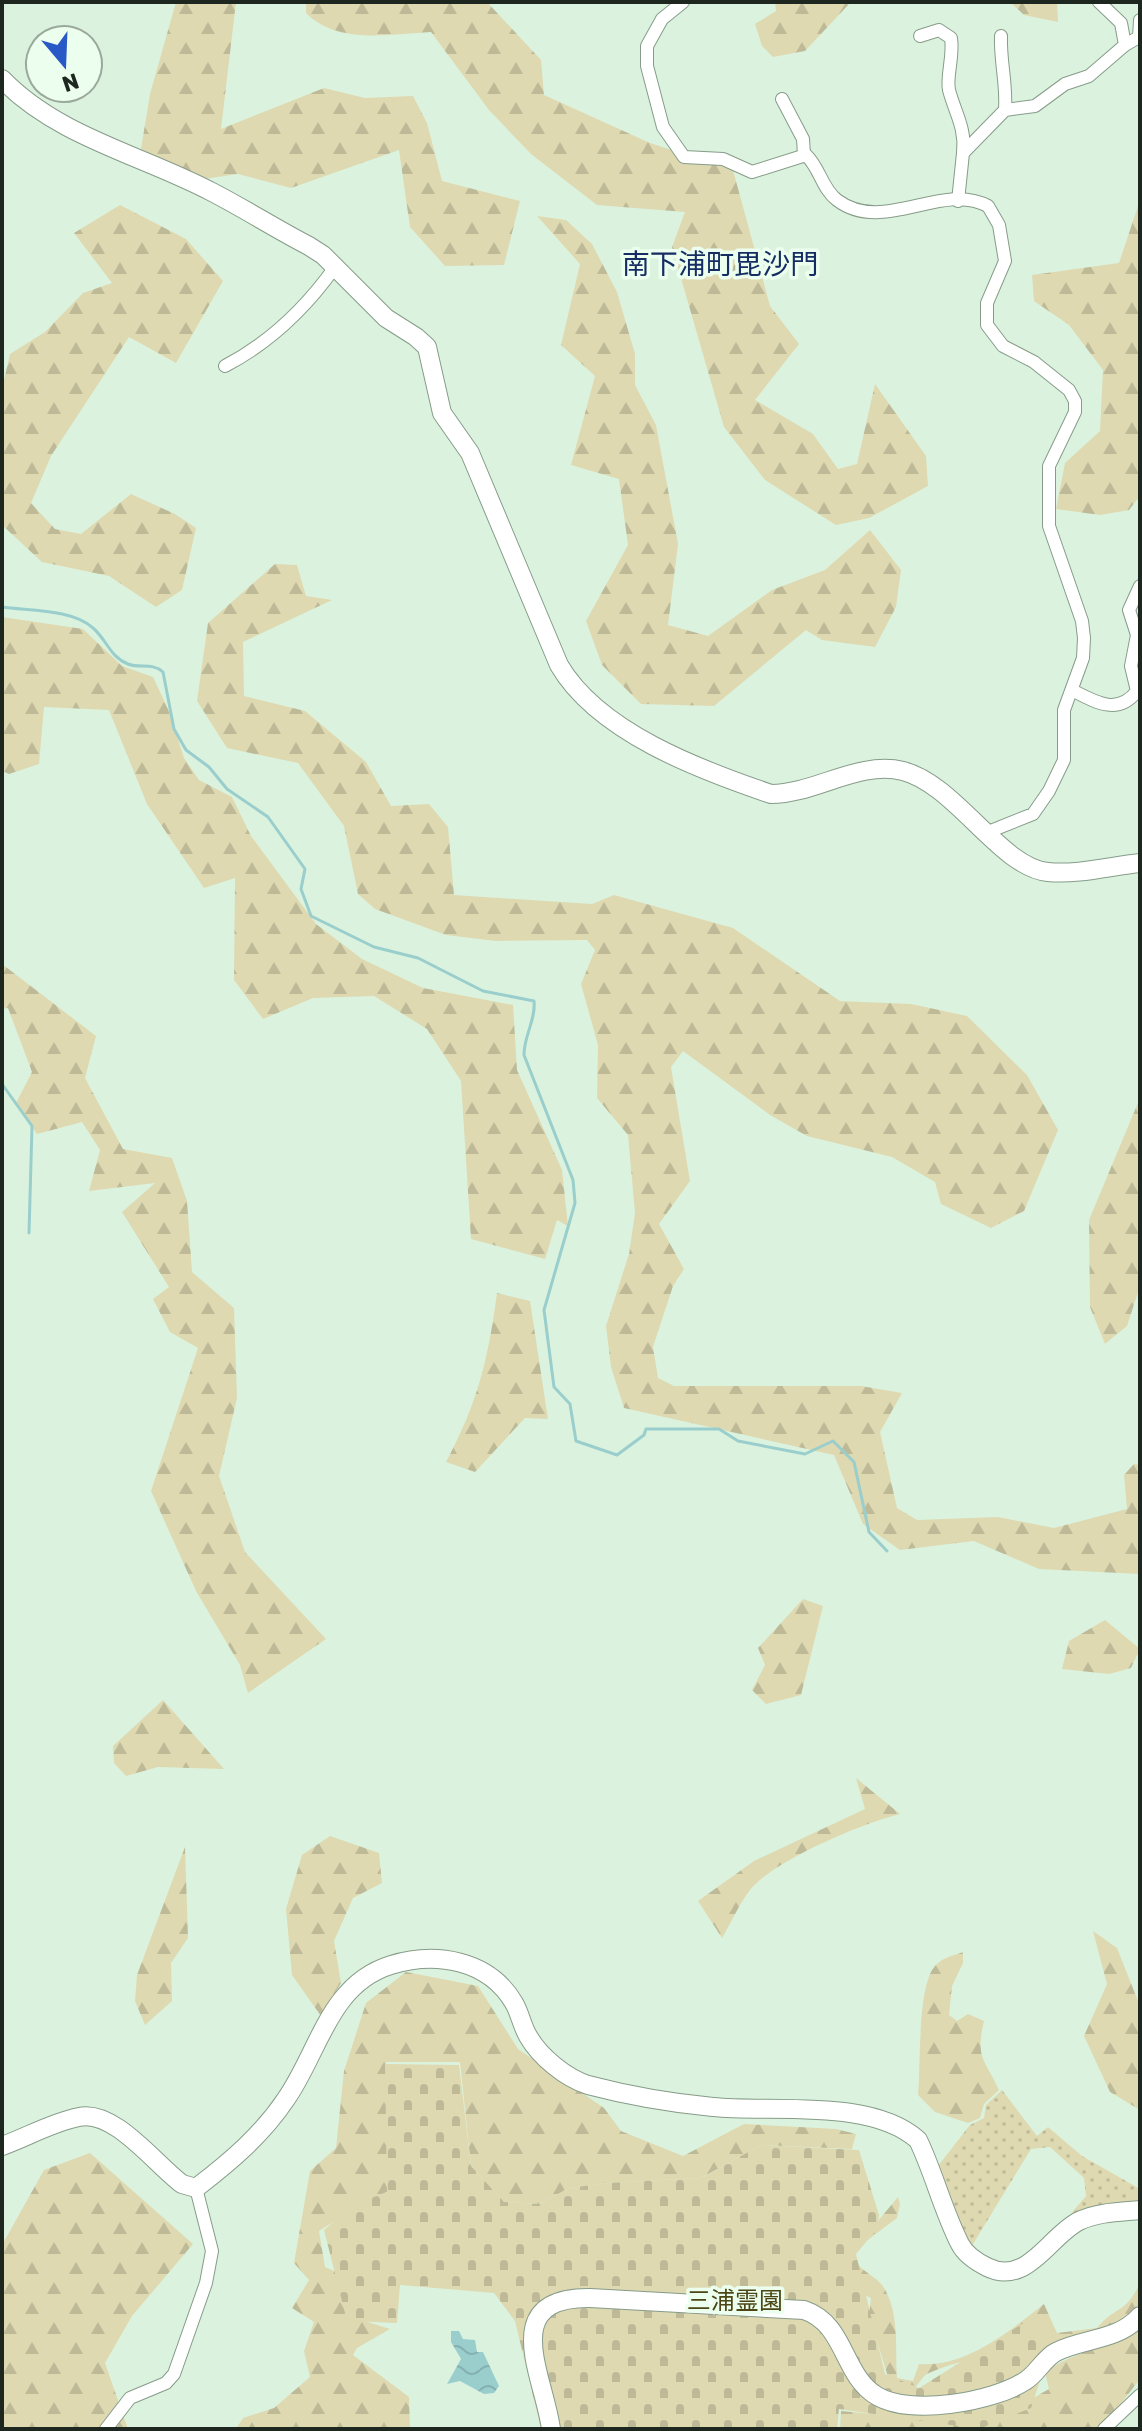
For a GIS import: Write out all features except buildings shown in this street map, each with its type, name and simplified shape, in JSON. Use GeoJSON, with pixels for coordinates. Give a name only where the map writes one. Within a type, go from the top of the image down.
{"type":"FeatureCollection","features":[{"type":"Feature","properties":{"kind":"street"},"geometry":{"type":"LineString","coordinates":[[683,2],[657,24],[646,52],[663,127],[677,150],[684,157],[723,159],[752,172],[804,155]]}},
{"type":"Feature","properties":{"kind":"street"},"geometry":{"type":"LineString","coordinates":[[1099,2],[1121,23],[1125,45]]}},
{"type":"Feature","properties":{"kind":"street"},"geometry":{"type":"LineString","coordinates":[[963,153],[1005,110],[1035,106],[1065,84],[1089,76],[1139,37],[1140,20]]}},
{"type":"Feature","properties":{"kind":"street"},"geometry":{"type":"LineString","coordinates":[[920,36],[939,30],[951,38],[953,63],[949,88],[965,133],[958,201]]}},
{"type":"Feature","properties":{"kind":"street"},"geometry":{"type":"LineString","coordinates":[[1001,36],[1000,62],[1006,89],[1005,110]]}},
{"type":"Feature","properties":{"kind":"street"},"geometry":{"type":"LineString","coordinates":[[2,79],[35,109],[74,130],[211,191],[309,246],[335,267],[386,318],[427,347],[442,413],[470,453],[559,665],[575,690],[645,742],[762,791],[781,794],[871,770],[898,770],[920,778],[1021,862],[1048,872],[1140,863]]}},
{"type":"Feature","properties":{"kind":"street"},"geometry":{"type":"LineString","coordinates":[[782,99],[803,139],[804,155],[816,165],[834,198],[862,212],[958,201],[988,206],[999,225],[1004,265],[987,303],[985,319],[1003,346],[1034,362],[1065,387],[1076,405],[1049,466],[1049,526],[1082,621],[1084,638],[1083,658],[1064,710],[1064,760],[1043,804],[1033,814],[988,832]]}},
{"type":"Feature","properties":{"kind":"street"},"geometry":{"type":"LineString","coordinates":[[225,366],[259,348],[310,302],[335,267]]}},
{"type":"Feature","properties":{"kind":"street"},"geometry":{"type":"LineString","coordinates":[[1072,690],[1101,705],[1130,701],[1137,691],[1131,666],[1137,635],[1129,610],[1140,586]]}},
{"type":"Feature","properties":{"kind":"street"},"geometry":{"type":"LineString","coordinates":[[196,2188],[245,2150],[286,2100],[320,2033],[353,1987],[389,1965],[432,1957],[462,1962],[484,1972],[514,2003],[529,2038],[546,2059],[579,2082],[638,2099],[716,2108],[861,2115],[907,2130],[918,2140],[961,2246],[977,2262],[999,2273],[1013,2272],[1030,2263],[1076,2222],[1092,2216],[1140,2210]]}},
{"type":"Feature","properties":{"kind":"street"},"geometry":{"type":"LineString","coordinates":[[2,2146],[80,2116],[98,2116],[113,2123],[182,2184],[196,2188]]}},
{"type":"Feature","properties":{"kind":"street"},"geometry":{"type":"LineString","coordinates":[[106,2429],[130,2398],[166,2383],[174,2374],[206,2283],[212,2251],[196,2188]]}},
{"type":"Feature","properties":{"kind":"street"},"geometry":{"type":"LineString","coordinates":[[551,2429],[531,2336],[548,2306],[572,2298],[804,2310],[826,2320],[861,2381],[874,2395],[897,2406],[919,2408],[1012,2389],[1028,2380],[1056,2352],[1099,2341],[1140,2316]]}},
{"type":"Feature","properties":{"kind":"street"},"geometry":{"type":"LineString","coordinates":[[1104,2429],[1140,2395]]}},
{"type":"Feature","properties":{"kind":"green space"},"geometry":{"type":"Polygon","coordinates":[[[176,2],[236,2],[221,129],[324,88],[365,98],[413,96],[427,123],[442,181],[520,201],[504,265],[445,266],[410,227],[399,150],[291,188],[238,174],[197,180],[140,155],[150,94],[176,2]]]}},
{"type":"Feature","properties":{"kind":"green space"},"geometry":{"type":"Polygon","coordinates":[[[306,2],[487,2],[541,60],[544,95],[650,143],[733,170],[770,306],[799,344],[755,400],[813,434],[838,469],[857,464],[875,384],[926,456],[928,486],[869,518],[836,525],[765,480],[724,427],[672,247],[685,212],[597,205],[531,154],[489,110],[431,32],[349,34],[319,23],[306,13],[306,2]]]}},
{"type":"Feature","properties":{"kind":"green space"},"geometry":{"type":"Polygon","coordinates":[[[775,2],[851,2],[805,51],[773,57],[762,46],[755,24],[776,11],[775,2]]]}},
{"type":"Feature","properties":{"kind":"green space"},"geometry":{"type":"Polygon","coordinates":[[[1010,2],[1057,2],[1058,22],[1024,15],[1010,2]]]}},
{"type":"Feature","properties":{"kind":"green space"},"geometry":{"type":"Polygon","coordinates":[[[1140,200],[1140,496],[1129,510],[1100,515],[1056,509],[1065,463],[1100,431],[1103,370],[1069,325],[1034,301],[1032,275],[1119,263],[1140,200]]]}},
{"type":"Feature","properties":{"kind":"green space"},"geometry":{"type":"Polygon","coordinates":[[[120,205],[186,239],[223,281],[176,363],[129,337],[51,456],[31,503],[55,529],[81,534],[131,494],[175,514],[196,528],[182,590],[156,607],[109,576],[42,562],[2,525],[2,389],[10,354],[45,332],[83,293],[112,283],[74,233],[120,205]]]}},
{"type":"Feature","properties":{"kind":"green space"},"geometry":{"type":"Polygon","coordinates":[[[537,216],[566,220],[592,244],[617,292],[635,354],[635,385],[656,425],[678,544],[668,625],[708,636],[772,590],[825,570],[870,530],[901,570],[896,607],[875,647],[822,640],[806,630],[714,706],[641,704],[602,665],[586,621],[628,545],[619,479],[571,465],[595,376],[561,345],[580,264],[537,216]]]}},
{"type":"Feature","properties":{"kind":"green space"},"geometry":{"type":"Polygon","coordinates":[[[275,564],[297,565],[306,596],[332,600],[243,642],[244,696],[305,711],[366,762],[391,806],[429,804],[448,827],[454,895],[592,904],[614,895],[733,928],[840,1001],[911,1004],[967,1016],[1027,1075],[1058,1130],[1024,1211],[991,1228],[941,1204],[935,1182],[892,1157],[807,1136],[770,1115],[683,1051],[671,1067],[690,1181],[659,1224],[684,1269],[673,1286],[653,1347],[658,1378],[674,1386],[861,1386],[902,1393],[880,1432],[897,1508],[917,1520],[998,1517],[1054,1528],[1127,1509],[1124,1475],[1134,1464],[1140,1465],[1140,1574],[1039,1569],[974,1541],[900,1550],[863,1524],[834,1455],[624,1408],[611,1367],[606,1326],[629,1254],[635,1213],[628,1135],[597,1098],[598,1045],[581,984],[595,950],[587,940],[496,941],[446,935],[375,909],[358,894],[344,826],[298,763],[227,748],[197,701],[208,623],[275,564]]]}},
{"type":"Feature","properties":{"kind":"green space"},"geometry":{"type":"Polygon","coordinates":[[[2,617],[83,629],[122,666],[153,677],[168,709],[184,758],[199,780],[232,797],[251,836],[316,924],[362,959],[423,988],[513,1005],[517,1070],[562,1170],[568,1226],[557,1220],[545,1259],[471,1239],[461,1081],[427,1029],[374,996],[313,998],[263,1019],[234,980],[235,878],[204,888],[147,804],[109,710],[44,707],[39,764],[9,774],[2,771],[2,617]]]}},
{"type":"Feature","properties":{"kind":"green space"},"geometry":{"type":"Polygon","coordinates":[[[2,964],[96,1036],[85,1078],[123,1149],[172,1158],[187,1201],[192,1272],[234,1308],[237,1398],[219,1476],[245,1552],[326,1639],[248,1693],[240,1665],[196,1591],[151,1491],[198,1348],[170,1332],[153,1299],[169,1287],[122,1212],[155,1183],[89,1191],[100,1150],[82,1122],[37,1134],[16,1103],[32,1072],[8,1008],[2,1009],[2,964]]]}},
{"type":"Feature","properties":{"kind":"green space"},"geometry":{"type":"Polygon","coordinates":[[[1140,1098],[1140,1286],[1127,1326],[1105,1344],[1090,1307],[1089,1220],[1140,1098]]]}},
{"type":"Feature","properties":{"kind":"green space"},"geometry":{"type":"Polygon","coordinates":[[[497,1293],[530,1301],[548,1419],[525,1418],[475,1472],[446,1462],[480,1380],[497,1293]]]}},
{"type":"Feature","properties":{"kind":"green space"},"geometry":{"type":"Polygon","coordinates":[[[803,1599],[823,1606],[801,1695],[766,1704],[752,1690],[765,1665],[758,1648],[803,1599]]]}},
{"type":"Feature","properties":{"kind":"green space"},"geometry":{"type":"Polygon","coordinates":[[[1105,1620],[1140,1649],[1131,1668],[1109,1674],[1062,1669],[1069,1641],[1105,1620]]]}},
{"type":"Feature","properties":{"kind":"green space"},"geometry":{"type":"Polygon","coordinates":[[[163,1700],[224,1769],[158,1767],[126,1776],[114,1763],[113,1746],[163,1700]]]}},
{"type":"Feature","properties":{"kind":"green space"},"geometry":{"type":"Polygon","coordinates":[[[856,1778],[900,1814],[843,1834],[798,1855],[762,1878],[750,1890],[722,1938],[698,1901],[754,1861],[865,1809],[856,1778]]]}},
{"type":"Feature","properties":{"kind":"green space"},"geometry":{"type":"Polygon","coordinates":[[[330,1836],[379,1853],[382,1883],[353,1898],[334,1941],[341,1983],[321,2016],[292,1975],[286,1909],[302,1855],[330,1836]]]}},
{"type":"Feature","properties":{"kind":"green space"},"geometry":{"type":"Polygon","coordinates":[[[185,1847],[188,1938],[171,1963],[172,2001],[145,2025],[135,2001],[137,1975],[185,1847]]]}},
{"type":"Feature","properties":{"kind":"green space"},"geometry":{"type":"Polygon","coordinates":[[[1093,1931],[1117,1948],[1140,2006],[1140,2110],[1110,2092],[1084,2036],[1107,1984],[1093,1931]]]}},
{"type":"Feature","properties":{"kind":"green space"},"geometry":{"type":"Polygon","coordinates":[[[963,1952],[963,1963],[952,1986],[949,2015],[957,2021],[968,2014],[984,2021],[981,2051],[999,2090],[984,2104],[980,2118],[968,2123],[935,2112],[918,2095],[921,2028],[929,1976],[941,1961],[963,1952]]]}},
{"type":"Feature","properties":{"kind":"green space"},"geometry":{"type":"Polygon","coordinates":[[[406,1972],[478,1986],[518,2049],[604,2108],[621,2131],[683,2156],[744,2124],[836,2129],[856,2134],[852,2149],[761,2145],[701,2178],[606,2183],[569,2188],[540,2204],[504,2202],[471,2166],[460,2062],[386,2062],[389,2191],[363,2203],[319,2231],[325,2267],[352,2279],[355,2318],[390,2329],[357,2348],[353,2355],[409,2397],[410,2429],[236,2429],[243,2418],[274,2408],[310,2377],[304,2351],[314,2322],[292,2308],[309,2280],[294,2263],[310,2171],[336,2148],[344,2071],[366,2003],[406,1972]]]}},
{"type":"Feature","properties":{"kind":"green space","name":"三浦霊園"},"geometry":{"type":"Polygon","coordinates":[[[385,2064],[459,2065],[471,2166],[504,2202],[540,2204],[569,2188],[606,2183],[701,2178],[761,2145],[859,2150],[879,2215],[877,2229],[856,2254],[885,2374],[919,2388],[1027,2321],[1053,2341],[1031,2408],[979,2429],[839,2409],[837,2429],[541,2429],[515,2321],[494,2293],[400,2285],[397,2323],[347,2321],[324,2230],[353,2205],[387,2192],[385,2064]]]}},
{"type":"Feature","properties":{"kind":"green space"},"geometry":{"type":"Polygon","coordinates":[[[1002,2090],[1037,2136],[1048,2127],[1082,2156],[1140,2189],[1140,2202],[1092,2209],[1068,2217],[1086,2196],[1084,2178],[1050,2147],[1031,2149],[970,2249],[938,2166],[970,2125],[984,2118],[986,2105],[1002,2090]]]}},
{"type":"Feature","properties":{"kind":"green space"},"geometry":{"type":"Polygon","coordinates":[[[90,2153],[193,2244],[132,2316],[105,2363],[128,2429],[2,2429],[2,2245],[44,2170],[90,2153]]]}},
{"type":"Feature","properties":{"kind":"green space"},"geometry":{"type":"Polygon","coordinates":[[[898,2197],[897,2218],[857,2248],[854,2260],[879,2282],[888,2295],[896,2330],[897,2378],[913,2381],[919,2364],[954,2360],[986,2346],[1044,2304],[1057,2333],[1097,2328],[1130,2300],[1140,2283],[1140,2311],[1092,2335],[955,2364],[927,2374],[913,2390],[889,2380],[869,2315],[871,2298],[860,2293],[834,2257],[872,2228],[898,2197]]]}},
{"type":"Feature","properties":{"kind":"green space"},"geometry":{"type":"Polygon","coordinates":[[[1140,2328],[1140,2379],[1101,2429],[840,2429],[841,2411],[928,2419],[1007,2413],[1049,2389],[1045,2372],[1140,2328]]]}},
{"type":"Feature","properties":{"kind":"water"},"geometry":{"type":"Polygon","coordinates":[[[451,2331],[459,2331],[463,2339],[475,2340],[477,2352],[483,2352],[499,2386],[494,2393],[484,2394],[460,2381],[447,2384],[461,2359],[451,2342],[451,2331]]]}},
{"type":"Feature","properties":{"kind":"waterway"},"geometry":{"type":"LineString","coordinates":[[2,607],[74,617],[93,628],[122,661],[155,667],[163,672],[174,729],[186,750],[209,767],[227,789],[268,817],[305,869],[301,889],[311,916],[374,947],[418,958],[483,991],[534,1001],[524,1055],[573,1180],[575,1203],[544,1310],[554,1387],[570,1404],[576,1441],[617,1455],[644,1435],[646,1429],[719,1429],[738,1441],[805,1454],[833,1441],[854,1462],[869,1532],[887,1551]]}},
{"type":"Feature","properties":{"kind":"waterway"},"geometry":{"type":"LineString","coordinates":[[2,1084],[32,1126],[29,1233]]}},
{"type":"Feature","properties":{"kind":"district","name":"南下浦町毘沙門"},"geometry":{"type":"Point","coordinates":[720,264]}}]}
